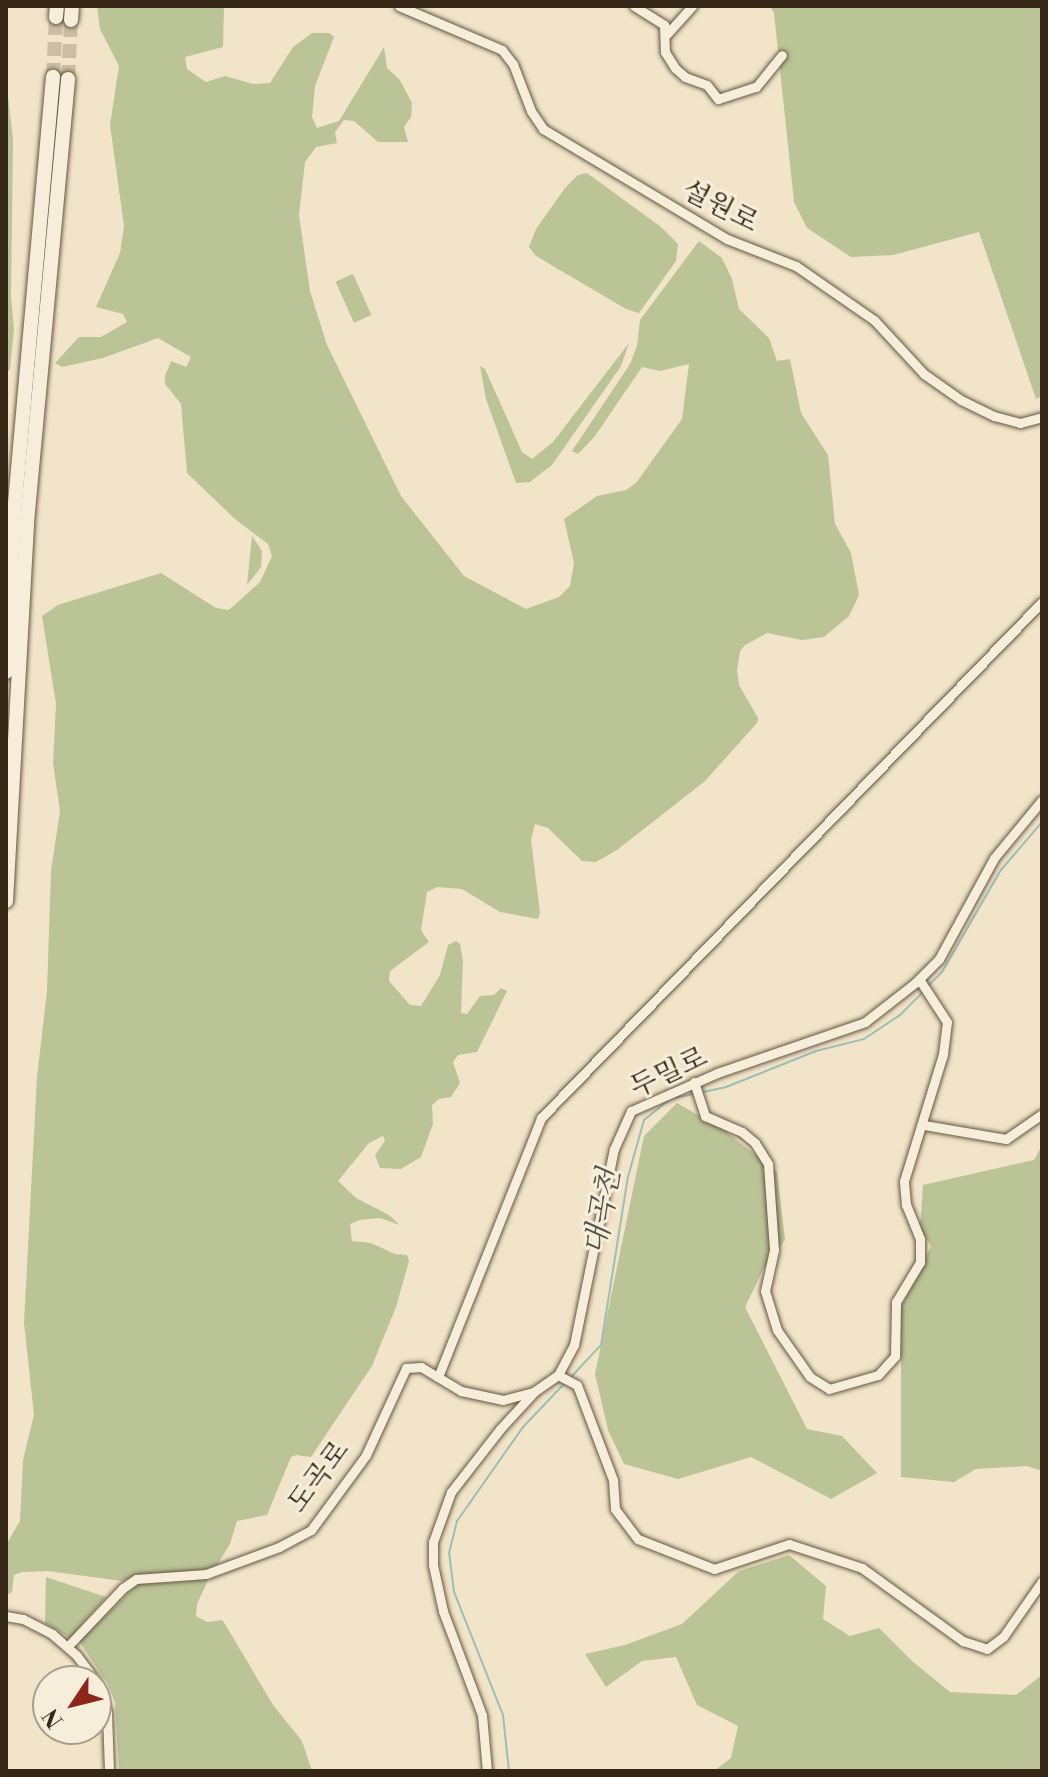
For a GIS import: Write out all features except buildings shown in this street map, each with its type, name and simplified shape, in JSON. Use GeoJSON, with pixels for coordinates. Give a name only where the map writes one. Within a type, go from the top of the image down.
{"type":"FeatureCollection","features":[{"type":"Feature","properties":{"kind":"street","name":"설원로"},"geometry":{"type":"LineString","coordinates":[[399,6],[502,50],[513,64],[531,111],[543,129],[727,239],[796,266],[874,320],[924,374],[961,400],[994,416],[1020,423],[1042,417]]}},
{"type":"Feature","properties":{"kind":"street"},"geometry":{"type":"LineString","coordinates":[[634,6],[664,25],[667,34],[665,52],[675,68],[685,77],[707,85],[720,100],[736,91],[756,87],[782,55]]}},
{"type":"Feature","properties":{"kind":"street"},"geometry":{"type":"LineString","coordinates":[[667,34],[692,6]]}},
{"type":"Feature","properties":{"kind":"street"},"geometry":{"type":"LineString","coordinates":[[6,672],[14,514],[61,78],[27,522],[6,901]]}},
{"type":"Feature","properties":{"kind":"street"},"geometry":{"type":"LineString","coordinates":[[535,1391],[503,1400],[461,1391],[438,1377],[541,1118],[1042,602]]}},
{"type":"Feature","properties":{"kind":"street","name":"두밀로"},"geometry":{"type":"LineString","coordinates":[[487,1771],[482,1715],[443,1611],[433,1565],[433,1542],[451,1492],[535,1391],[560,1376],[574,1345],[614,1149],[631,1111],[865,1022],[920,982],[939,959],[994,858],[1042,800]]}},
{"type":"Feature","properties":{"kind":"street"},"geometry":{"type":"LineString","coordinates":[[695,1085],[705,1116],[742,1132],[764,1155],[774,1250],[766,1279],[768,1308],[777,1330],[810,1377],[829,1389],[878,1375],[895,1356],[896,1302],[920,1262],[921,1250],[906,1205],[904,1181],[915,1139],[924,1125],[943,1054],[947,1022],[920,982]]}},
{"type":"Feature","properties":{"kind":"street"},"geometry":{"type":"LineString","coordinates":[[924,1125],[1006,1139],[1042,1114]]}},
{"type":"Feature","properties":{"kind":"street","name":"도곡로"},"geometry":{"type":"LineString","coordinates":[[68,1646],[129,1582],[143,1577],[198,1576],[279,1547],[311,1530],[366,1455],[406,1368],[421,1367],[438,1377]]}},
{"type":"Feature","properties":{"kind":"street"},"geometry":{"type":"LineString","coordinates":[[560,1376],[577,1385],[613,1480],[615,1509],[638,1539],[714,1569],[789,1544],[862,1568],[963,1641],[987,1649],[1003,1637],[1042,1581]]}},
{"type":"Feature","properties":{"kind":"street"},"geometry":{"type":"LineString","coordinates":[[6,1616],[42,1628],[68,1646],[83,1665]]}},
{"type":"Feature","properties":{"kind":"street"},"geometry":{"type":"LineString","coordinates":[[108,1745],[109,1771]]}},
{"type":"Feature","properties":{"kind":"green space"},"geometry":{"type":"Polygon","coordinates":[[[97,6],[224,6],[223,47],[185,57],[187,69],[206,82],[225,76],[253,84],[270,83],[293,47],[312,33],[329,33],[334,37],[315,86],[312,117],[317,128],[339,121],[384,47],[387,68],[400,80],[412,103],[411,117],[404,127],[408,142],[378,142],[354,121],[344,120],[335,132],[337,143],[316,147],[305,162],[299,215],[310,291],[327,345],[401,496],[464,576],[526,609],[559,597],[570,586],[574,563],[564,519],[597,496],[626,490],[636,483],[682,419],[689,364],[660,371],[642,367],[595,436],[578,454],[572,451],[630,364],[637,346],[640,320],[699,241],[722,258],[732,279],[739,309],[769,338],[777,361],[790,359],[801,413],[828,455],[835,524],[851,553],[859,595],[849,616],[824,637],[802,640],[767,633],[745,645],[740,651],[737,670],[739,685],[758,718],[757,723],[705,781],[617,850],[596,862],[582,861],[548,828],[535,824],[531,840],[540,913],[538,919],[500,912],[462,889],[437,887],[427,892],[421,930],[429,942],[390,971],[389,981],[410,1005],[421,1006],[440,975],[448,945],[456,941],[460,944],[463,961],[461,1013],[467,1014],[480,996],[494,995],[501,988],[507,991],[477,1052],[458,1055],[453,1062],[460,1083],[451,1097],[439,1099],[432,1105],[433,1124],[421,1157],[401,1169],[380,1168],[375,1155],[385,1141],[383,1136],[369,1143],[338,1181],[356,1198],[389,1215],[400,1225],[380,1218],[359,1220],[350,1224],[352,1241],[371,1243],[395,1254],[407,1255],[409,1261],[396,1307],[372,1366],[311,1457],[291,1457],[267,1515],[237,1521],[230,1544],[217,1565],[203,1571],[142,1574],[122,1581],[48,1571],[22,1572],[14,1575],[12,1592],[6,1595],[6,1545],[20,1521],[23,1460],[34,1415],[24,1323],[37,1077],[47,991],[51,871],[60,811],[53,763],[56,704],[42,616],[58,605],[161,573],[216,608],[229,610],[260,582],[272,556],[268,544],[235,519],[187,473],[181,404],[165,384],[165,376],[171,361],[186,367],[191,357],[158,338],[103,358],[62,367],[55,363],[79,337],[101,337],[127,322],[123,314],[96,307],[120,253],[124,226],[110,125],[119,66],[100,29],[97,6]]]}},
{"type":"Feature","properties":{"kind":"green space"},"geometry":{"type":"Polygon","coordinates":[[[770,6],[1042,6],[1042,396],[1036,399],[979,232],[893,255],[851,257],[807,228],[794,202],[774,13],[770,6]]]}},
{"type":"Feature","properties":{"kind":"green space"},"geometry":{"type":"Polygon","coordinates":[[[6,79],[13,139],[11,296],[14,329],[10,369],[6,374],[6,79]]]}},
{"type":"Feature","properties":{"kind":"green space"},"geometry":{"type":"Polygon","coordinates":[[[587,173],[661,227],[678,244],[676,261],[639,313],[626,309],[536,256],[529,247],[536,229],[565,188],[578,175],[587,173]]]}},
{"type":"Feature","properties":{"kind":"green space"},"geometry":{"type":"Polygon","coordinates":[[[353,274],[371,315],[354,323],[336,282],[353,274]]]}},
{"type":"Feature","properties":{"kind":"green space"},"geometry":{"type":"Polygon","coordinates":[[[629,343],[621,366],[552,465],[530,482],[516,483],[486,399],[480,366],[485,369],[522,452],[532,459],[553,442],[629,343]]]}},
{"type":"Feature","properties":{"kind":"green space"},"geometry":{"type":"Polygon","coordinates":[[[252,536],[262,551],[261,567],[247,585],[252,536]]]}},
{"type":"Feature","properties":{"kind":"green space"},"geometry":{"type":"Polygon","coordinates":[[[677,1103],[724,1130],[777,1172],[785,1240],[764,1268],[745,1307],[807,1429],[842,1436],[877,1473],[831,1499],[751,1457],[678,1479],[624,1464],[608,1430],[595,1374],[644,1136],[677,1103]]]}},
{"type":"Feature","properties":{"kind":"green space"},"geometry":{"type":"Polygon","coordinates":[[[1042,1146],[1042,1471],[1027,1466],[976,1469],[954,1482],[901,1477],[901,1308],[931,1246],[920,1228],[923,1185],[1034,1160],[1042,1146]]]}},
{"type":"Feature","properties":{"kind":"green space"},"geometry":{"type":"Polygon","coordinates":[[[789,1555],[826,1586],[823,1619],[850,1636],[879,1628],[912,1661],[950,1692],[1016,1695],[1042,1675],[1042,1771],[714,1771],[731,1758],[738,1726],[697,1705],[676,1657],[642,1661],[606,1687],[585,1654],[625,1645],[682,1624],[739,1571],[789,1555]]]}},
{"type":"Feature","properties":{"kind":"green space"},"geometry":{"type":"Polygon","coordinates":[[[210,1576],[197,1604],[196,1616],[207,1622],[222,1620],[225,1624],[273,1705],[302,1741],[312,1771],[119,1771],[112,1665],[95,1665],[79,1641],[138,1584],[191,1581],[210,1576]]]}},
{"type":"Feature","properties":{"kind":"green space"},"geometry":{"type":"Polygon","coordinates":[[[46,1577],[106,1597],[70,1638],[45,1623],[46,1577]]]}},
{"type":"Feature","properties":{"kind":"waterway","name":"대곡천"},"geometry":{"type":"LineString","coordinates":[[927,987],[942,972],[1001,870],[1042,822]]}},
{"type":"Feature","properties":{"kind":"waterway","name":"대곡천"},"geometry":{"type":"LineString","coordinates":[[703,1092],[726,1087],[816,1051],[864,1039],[900,1015],[923,992]]}},
{"type":"Feature","properties":{"kind":"waterway","name":"대곡천"},"geometry":{"type":"LineString","coordinates":[[571,1377],[601,1345],[628,1177],[644,1120],[670,1099],[693,1094]]}},
{"type":"Feature","properties":{"kind":"waterway","name":"대곡천"},"geometry":{"type":"LineString","coordinates":[[509,1771],[503,1715],[454,1592],[449,1553],[457,1521],[523,1427],[564,1384]]}},
{"type":"Feature","properties":{"kind":"tunnel"},"geometry":{"type":"LineString","coordinates":[[53,77],[56,17]]}},
{"type":"Feature","properties":{"kind":"tunnel"},"geometry":{"type":"LineString","coordinates":[[68,79],[71,20]]}}]}
